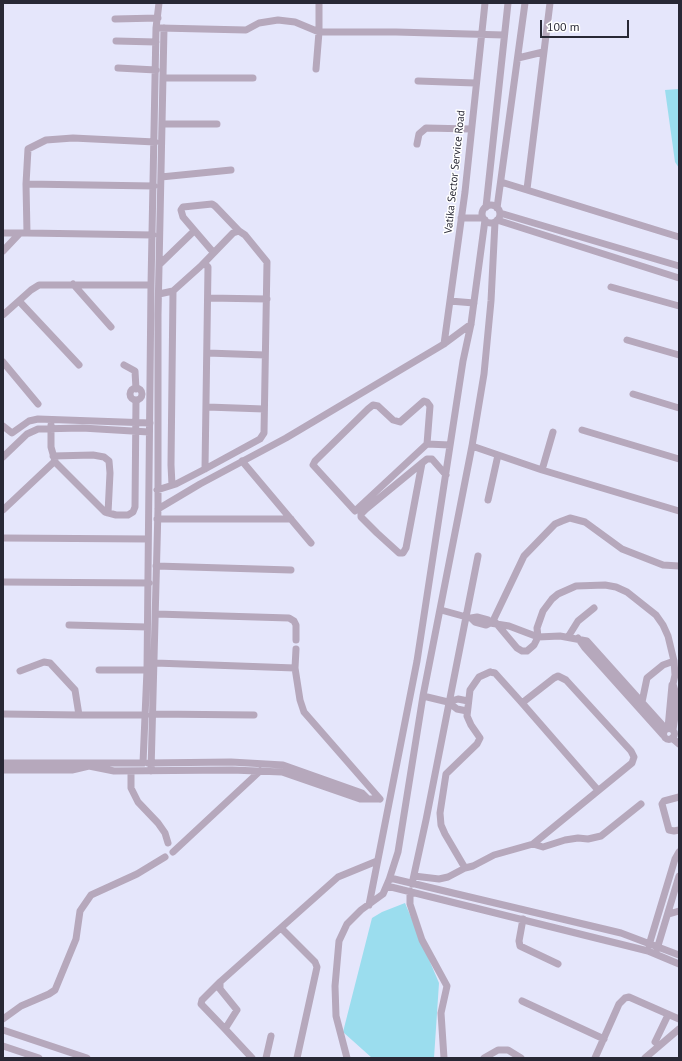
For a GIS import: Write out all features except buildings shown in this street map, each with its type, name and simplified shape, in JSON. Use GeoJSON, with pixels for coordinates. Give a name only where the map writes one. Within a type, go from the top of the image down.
{"type":"FeatureCollection","features":[{"type":"Feature","properties":{"kind":"street"},"geometry":{"type":"LineString","coordinates":[[151,767],[147,670],[156,614],[158,509],[158,315],[163,78],[158,18],[159,3]]}},
{"type":"Feature","properties":{"kind":"street"},"geometry":{"type":"LineString","coordinates":[[316,69],[319,32],[319,3]]}},
{"type":"Feature","properties":{"kind":"street","name":"Vatika Sector Service Road"},"geometry":{"type":"LineString","coordinates":[[444,344],[461,218],[484,3]]}},
{"type":"Feature","properties":{"kind":"street"},"geometry":{"type":"LineString","coordinates":[[369,905],[388,801],[417,661],[450,445],[471,324],[484,219],[483,210],[486,207],[508,3]]}},
{"type":"Feature","properties":{"kind":"street"},"geometry":{"type":"LineString","coordinates":[[347,1058],[336,1016],[337,955],[339,941],[347,924],[361,910],[383,894],[390,878],[398,852],[423,696],[441,610],[484,374],[496,221],[499,211],[501,182],[525,3]]}},
{"type":"Feature","properties":{"kind":"street"},"geometry":{"type":"LineString","coordinates":[[526,189],[550,3]]}},
{"type":"Feature","properties":{"kind":"street"},"geometry":{"type":"LineString","coordinates":[[115,19],[158,18]]}},
{"type":"Feature","properties":{"kind":"street"},"geometry":{"type":"LineString","coordinates":[[160,28],[246,30],[259,23],[278,20],[295,22],[319,32],[396,32],[504,35]]}},
{"type":"Feature","properties":{"kind":"street"},"geometry":{"type":"LineString","coordinates":[[143,767],[155,663],[147,626],[149,583],[150,315],[153,235],[156,42],[160,28]]}},
{"type":"Feature","properties":{"kind":"street"},"geometry":{"type":"LineString","coordinates":[[116,41],[156,42]]}},
{"type":"Feature","properties":{"kind":"street"},"geometry":{"type":"LineString","coordinates":[[518,58],[543,52]]}},
{"type":"Feature","properties":{"kind":"street"},"geometry":{"type":"LineString","coordinates":[[118,68],[156,70]]}},
{"type":"Feature","properties":{"kind":"street"},"geometry":{"type":"LineString","coordinates":[[163,78],[253,78]]}},
{"type":"Feature","properties":{"kind":"street"},"geometry":{"type":"LineString","coordinates":[[418,81],[475,83]]}},
{"type":"Feature","properties":{"kind":"street"},"geometry":{"type":"LineString","coordinates":[[162,124],[217,124]]}},
{"type":"Feature","properties":{"kind":"street"},"geometry":{"type":"LineString","coordinates":[[417,144],[419,134],[426,128],[471,129]]}},
{"type":"Feature","properties":{"kind":"street"},"geometry":{"type":"LineString","coordinates":[[3,251],[23,233],[28,149],[46,140],[73,138],[155,142]]}},
{"type":"Feature","properties":{"kind":"street"},"geometry":{"type":"LineString","coordinates":[[161,177],[231,170]]}},
{"type":"Feature","properties":{"kind":"street"},"geometry":{"type":"LineString","coordinates":[[501,182],[679,237]]}},
{"type":"Feature","properties":{"kind":"street"},"geometry":{"type":"LineString","coordinates":[[26,184],[154,186]]}},
{"type":"Feature","properties":{"kind":"street"},"geometry":{"type":"LineString","coordinates":[[157,490],[172,485],[205,469],[260,439],[264,433],[267,262],[245,235],[212,204],[184,206],[181,208],[182,213],[194,231],[213,252]]}},
{"type":"Feature","properties":{"kind":"street"},"geometry":{"type":"LineString","coordinates":[[486,207],[492,205],[499,211],[679,266]]}},
{"type":"Feature","properties":{"kind":"street"},"geometry":{"type":"LineString","coordinates":[[461,218],[484,219],[490,223],[496,221],[679,278]]}},
{"type":"Feature","properties":{"kind":"street"},"geometry":{"type":"LineString","coordinates":[[160,264],[194,231]]}},
{"type":"Feature","properties":{"kind":"street"},"geometry":{"type":"LineString","coordinates":[[159,294],[172,291],[202,265],[233,233],[239,231]]}},
{"type":"Feature","properties":{"kind":"street"},"geometry":{"type":"LineString","coordinates":[[3,233],[153,235]]}},
{"type":"Feature","properties":{"kind":"street"},"geometry":{"type":"LineString","coordinates":[[202,265],[205,264],[208,267],[205,469]]}},
{"type":"Feature","properties":{"kind":"street"},"geometry":{"type":"LineString","coordinates":[[3,315],[31,290],[39,285],[73,284],[151,286]]}},
{"type":"Feature","properties":{"kind":"street"},"geometry":{"type":"LineString","coordinates":[[73,284],[111,327]]}},
{"type":"Feature","properties":{"kind":"street"},"geometry":{"type":"LineString","coordinates":[[611,287],[679,306]]}},
{"type":"Feature","properties":{"kind":"street"},"geometry":{"type":"LineString","coordinates":[[172,291],[172,485]]}},
{"type":"Feature","properties":{"kind":"street"},"geometry":{"type":"LineString","coordinates":[[208,298],[267,299]]}},
{"type":"Feature","properties":{"kind":"street"},"geometry":{"type":"LineString","coordinates":[[19,301],[79,365]]}},
{"type":"Feature","properties":{"kind":"street"},"geometry":{"type":"LineString","coordinates":[[450,302],[474,303]]}},
{"type":"Feature","properties":{"kind":"street"},"geometry":{"type":"LineString","coordinates":[[150,315],[158,315]]}},
{"type":"Feature","properties":{"kind":"street"},"geometry":{"type":"LineString","coordinates":[[158,509],[286,438],[444,344],[471,324]]}},
{"type":"Feature","properties":{"kind":"street"},"geometry":{"type":"LineString","coordinates":[[626,340],[679,355]]}},
{"type":"Feature","properties":{"kind":"street"},"geometry":{"type":"LineString","coordinates":[[207,353],[265,355]]}},
{"type":"Feature","properties":{"kind":"street"},"geometry":{"type":"LineString","coordinates":[[3,362],[38,404]]}},
{"type":"Feature","properties":{"kind":"street"},"geometry":{"type":"LineString","coordinates":[[51,420],[51,446],[54,459],[102,510],[108,513],[128,515],[133,512],[135,506],[137,422],[136,400],[140,399],[142,394],[139,389],[136,389],[135,371],[124,365]]}},
{"type":"Feature","properties":{"kind":"street"},"geometry":{"type":"LineString","coordinates":[[633,394],[679,408]]}},
{"type":"Feature","properties":{"kind":"street"},"geometry":{"type":"LineString","coordinates":[[427,444],[430,406],[427,402],[424,401],[400,422],[393,420],[378,406],[373,405],[315,461],[313,465],[355,511],[427,444],[450,445]]}},
{"type":"Feature","properties":{"kind":"street"},"geometry":{"type":"LineString","coordinates":[[207,407],[264,408]]}},
{"type":"Feature","properties":{"kind":"street"},"geometry":{"type":"LineString","coordinates":[[13,433],[32,420],[150,423]]}},
{"type":"Feature","properties":{"kind":"street"},"geometry":{"type":"LineString","coordinates":[[3,426],[13,433],[18,443]]}},
{"type":"Feature","properties":{"kind":"street"},"geometry":{"type":"LineString","coordinates":[[3,457],[33,431],[82,428],[149,432]]}},
{"type":"Feature","properties":{"kind":"street"},"geometry":{"type":"LineString","coordinates":[[582,430],[679,459]]}},
{"type":"Feature","properties":{"kind":"street"},"geometry":{"type":"LineString","coordinates":[[542,470],[553,432]]}},
{"type":"Feature","properties":{"kind":"street"},"geometry":{"type":"LineString","coordinates":[[472,446],[542,470],[679,511]]}},
{"type":"Feature","properties":{"kind":"street"},"geometry":{"type":"LineString","coordinates":[[3,510],[54,459],[93,455],[104,457],[109,461],[110,473],[108,513]]}},
{"type":"Feature","properties":{"kind":"street"},"geometry":{"type":"LineString","coordinates":[[488,500],[498,455]]}},
{"type":"Feature","properties":{"kind":"street"},"geometry":{"type":"LineString","coordinates":[[149,458],[158,457]]}},
{"type":"Feature","properties":{"kind":"street"},"geometry":{"type":"LineString","coordinates":[[422,463],[406,548],[403,553],[400,553],[361,517],[361,514],[422,463],[427,459],[432,460],[446,476]]}},
{"type":"Feature","properties":{"kind":"street"},"geometry":{"type":"LineString","coordinates":[[242,462],[311,542]]}},
{"type":"Feature","properties":{"kind":"street"},"geometry":{"type":"LineString","coordinates":[[135,506],[149,507]]}},
{"type":"Feature","properties":{"kind":"street"},"geometry":{"type":"LineString","coordinates":[[493,623],[524,556],[551,528],[570,518],[585,522],[622,549],[663,565],[679,566]]}},
{"type":"Feature","properties":{"kind":"street"},"geometry":{"type":"LineString","coordinates":[[157,519],[291,519]]}},
{"type":"Feature","properties":{"kind":"street"},"geometry":{"type":"LineString","coordinates":[[3,538],[148,539]]}},
{"type":"Feature","properties":{"kind":"street"},"geometry":{"type":"LineString","coordinates":[[444,1058],[441,1013],[447,986],[435,961],[422,940],[410,904],[411,888],[448,702],[469,618],[478,556]]}},
{"type":"Feature","properties":{"kind":"street"},"geometry":{"type":"LineString","coordinates":[[156,566],[291,570]]}},
{"type":"Feature","properties":{"kind":"street"},"geometry":{"type":"LineString","coordinates":[[3,582],[149,583]]}},
{"type":"Feature","properties":{"kind":"street"},"geometry":{"type":"LineString","coordinates":[[441,610],[469,618],[481,618],[488,620],[522,651],[531,648],[538,637],[537,628],[542,611],[558,594],[576,586],[605,585],[616,587],[627,592],[656,615],[668,636],[674,661],[675,675],[673,684],[676,709],[667,731],[667,739],[672,738],[679,744]]}},
{"type":"Feature","properties":{"kind":"street"},"geometry":{"type":"LineString","coordinates":[[568,637],[578,622],[594,608]]}},
{"type":"Feature","properties":{"kind":"street"},"geometry":{"type":"LineString","coordinates":[[156,614],[289,618],[294,621],[296,625],[296,640]]}},
{"type":"Feature","properties":{"kind":"street"},"geometry":{"type":"LineString","coordinates":[[493,623],[519,629],[538,637],[568,637],[587,641],[667,731]]}},
{"type":"Feature","properties":{"kind":"street"},"geometry":{"type":"LineString","coordinates":[[69,625],[147,626]]}},
{"type":"Feature","properties":{"kind":"street"},"geometry":{"type":"LineString","coordinates":[[578,638],[585,648],[667,731]]}},
{"type":"Feature","properties":{"kind":"street"},"geometry":{"type":"LineString","coordinates":[[296,649],[295,668],[300,702],[308,718],[379,799]]}},
{"type":"Feature","properties":{"kind":"street"},"geometry":{"type":"LineString","coordinates":[[642,702],[646,678],[663,665],[674,661]]}},
{"type":"Feature","properties":{"kind":"street"},"geometry":{"type":"LineString","coordinates":[[20,671],[44,662],[50,663],[74,690],[79,715]]}},
{"type":"Feature","properties":{"kind":"street"},"geometry":{"type":"LineString","coordinates":[[155,663],[295,668]]}},
{"type":"Feature","properties":{"kind":"street"},"geometry":{"type":"LineString","coordinates":[[100,670],[147,670]]}},
{"type":"Feature","properties":{"kind":"street"},"geometry":{"type":"LineString","coordinates":[[465,868],[445,834],[441,825],[440,814],[446,774],[477,744],[480,738],[471,725],[466,711],[470,690],[476,680],[485,673],[495,673],[597,789]]}},
{"type":"Feature","properties":{"kind":"street"},"geometry":{"type":"LineString","coordinates":[[414,876],[439,879],[448,877],[494,855],[533,844],[597,789],[632,762],[634,757],[631,751],[566,680],[558,676],[522,703]]}},
{"type":"Feature","properties":{"kind":"street"},"geometry":{"type":"LineString","coordinates":[[423,696],[448,702],[457,710],[466,711]]}},
{"type":"Feature","properties":{"kind":"street"},"geometry":{"type":"LineString","coordinates":[[448,702],[458,699],[468,701]]}},
{"type":"Feature","properties":{"kind":"street"},"geometry":{"type":"LineString","coordinates":[[3,714],[254,715]]}},
{"type":"Feature","properties":{"kind":"street"},"geometry":{"type":"LineString","coordinates":[[151,767],[231,762],[283,765],[362,793],[367,798]]}},
{"type":"Feature","properties":{"kind":"street"},"geometry":{"type":"LineString","coordinates":[[3,763],[282,772],[360,799],[367,798],[388,801]]}},
{"type":"Feature","properties":{"kind":"street"},"geometry":{"type":"LineString","coordinates":[[3,770],[72,770],[86,765],[110,771],[131,771],[143,767]]}},
{"type":"Feature","properties":{"kind":"street"},"geometry":{"type":"LineString","coordinates":[[131,771],[131,788],[138,802],[158,823],[165,833],[168,843]]}},
{"type":"Feature","properties":{"kind":"street"},"geometry":{"type":"LineString","coordinates":[[173,852],[260,771]]}},
{"type":"Feature","properties":{"kind":"street"},"geometry":{"type":"LineString","coordinates":[[679,797],[664,801],[662,804],[669,830],[679,830]]}},
{"type":"Feature","properties":{"kind":"street"},"geometry":{"type":"LineString","coordinates":[[533,844],[543,847],[565,840],[578,838],[588,839],[602,836],[641,804]]}},
{"type":"Feature","properties":{"kind":"street"},"geometry":{"type":"LineString","coordinates":[[648,951],[679,853]]}},
{"type":"Feature","properties":{"kind":"street"},"geometry":{"type":"LineString","coordinates":[[3,1019],[21,1006],[55,990],[76,939],[80,912],[88,898],[97,891],[137,874],[165,857]]}},
{"type":"Feature","properties":{"kind":"street"},"geometry":{"type":"LineString","coordinates":[[252,1058],[201,1004],[202,1000],[220,982],[338,877],[377,861]]}},
{"type":"Feature","properties":{"kind":"street"},"geometry":{"type":"LineString","coordinates":[[656,954],[679,876]]}},
{"type":"Feature","properties":{"kind":"street"},"geometry":{"type":"LineString","coordinates":[[390,878],[411,888],[648,951],[679,964]]}},
{"type":"Feature","properties":{"kind":"street"},"geometry":{"type":"LineString","coordinates":[[387,886],[411,888],[621,933],[650,942],[679,955]]}},
{"type":"Feature","properties":{"kind":"street"},"geometry":{"type":"LineString","coordinates":[[669,914],[679,911]]}},
{"type":"Feature","properties":{"kind":"street"},"geometry":{"type":"LineString","coordinates":[[523,919],[519,941],[520,946],[558,964]]}},
{"type":"Feature","properties":{"kind":"street"},"geometry":{"type":"LineString","coordinates":[[281,928],[315,962],[317,967],[296,1058]]}},
{"type":"Feature","properties":{"kind":"street"},"geometry":{"type":"LineString","coordinates":[[220,982],[220,989],[237,1009],[225,1029]]}},
{"type":"Feature","properties":{"kind":"street"},"geometry":{"type":"LineString","coordinates":[[595,1058],[619,1004],[625,998],[629,997],[679,1019]]}},
{"type":"Feature","properties":{"kind":"street"},"geometry":{"type":"LineString","coordinates":[[522,1001],[604,1039]]}},
{"type":"Feature","properties":{"kind":"street"},"geometry":{"type":"LineString","coordinates":[[655,1042],[668,1015]]}},
{"type":"Feature","properties":{"kind":"street"},"geometry":{"type":"LineString","coordinates":[[644,1058],[679,1028]]}},
{"type":"Feature","properties":{"kind":"street"},"geometry":{"type":"LineString","coordinates":[[3,1030],[87,1058]]}},
{"type":"Feature","properties":{"kind":"street"},"geometry":{"type":"LineString","coordinates":[[266,1058],[270,1036]]}},
{"type":"Feature","properties":{"kind":"street"},"geometry":{"type":"LineString","coordinates":[[3,1046],[40,1058]]}},
{"type":"Feature","properties":{"kind":"street"},"geometry":{"type":"LineString","coordinates":[[484,1058],[498,1050],[508,1050],[521,1058]]}},
{"type":"Feature","properties":{"kind":"water"},"geometry":{"type":"Polygon","coordinates":[[[679,89],[679,168],[675,162],[665,90],[679,89]]]}},
{"type":"Feature","properties":{"kind":"water"},"geometry":{"type":"Polygon","coordinates":[[[405,903],[439,983],[434,1058],[372,1058],[343,1032],[372,918],[382,912],[405,903]]]}}]}
